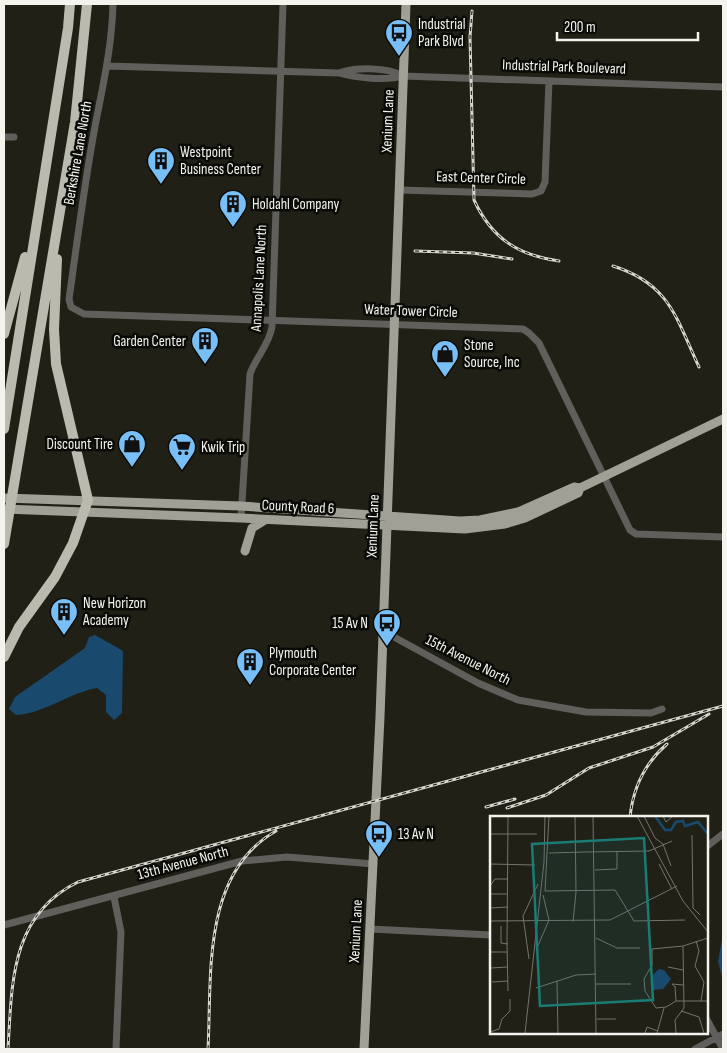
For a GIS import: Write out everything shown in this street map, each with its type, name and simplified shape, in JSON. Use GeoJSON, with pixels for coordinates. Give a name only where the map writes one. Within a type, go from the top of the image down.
{"type":"FeatureCollection","features":[{"type":"Feature","properties":{"kind":"highway"},"geometry":{"type":"LineString","coordinates":[[4,429],[68,28],[70,4]]}},
{"type":"Feature","properties":{"kind":"highway"},"geometry":{"type":"LineString","coordinates":[[4,544],[62,203],[81,76],[87,4]]}},
{"type":"Feature","properties":{"kind":"highway"},"geometry":{"type":"LineString","coordinates":[[4,657],[19,627],[55,578],[73,543],[86,511],[88,500],[56,364],[54,329],[62,203]]}},
{"type":"Feature","properties":{"kind":"highway"},"geometry":{"type":"LineString","coordinates":[[4,334],[33,224],[39,210]]}},
{"type":"Feature","properties":{"kind":"main road","name":"Xenium Lane"},"geometry":{"type":"LineString","coordinates":[[364,1049],[374,864],[406,4]]}},
{"type":"Feature","properties":{"kind":"main road","name":"County Road 6"},"geometry":{"type":"LineString","coordinates":[[4,509],[387,522],[480,520],[518,512],[574,487],[580,488],[723,419]]}},
{"type":"Feature","properties":{"kind":"main road","name":"County Road 6"},"geometry":{"type":"LineString","coordinates":[[4,498],[242,506],[387,522]]}},
{"type":"Feature","properties":{"kind":"main road"},"geometry":{"type":"LineString","coordinates":[[245,552],[252,528],[267,519]]}},
{"type":"Feature","properties":{"kind":"street","name":"Berkshire Lane North"},"geometry":{"type":"LineString","coordinates":[[70,307],[69,299],[94,131],[108,66],[113,4]]}},
{"type":"Feature","properties":{"kind":"street","name":"Annapolis Lane North"},"geometry":{"type":"LineString","coordinates":[[241,518],[250,374],[256,358],[267,344],[272,320],[283,4]]}},
{"type":"Feature","properties":{"kind":"street","name":"Industrial Park Boulevard"},"geometry":{"type":"LineString","coordinates":[[108,66],[339,73],[349,76],[395,78],[403,76],[723,87]]}},
{"type":"Feature","properties":{"kind":"street","name":"East Center Circle"},"geometry":{"type":"LineString","coordinates":[[399,190],[532,194],[541,191],[545,182],[549,81]]}},
{"type":"Feature","properties":{"kind":"street"},"geometry":{"type":"LineString","coordinates":[[4,137],[14,137]]}},
{"type":"Feature","properties":{"kind":"street","name":"Water Tower Circle"},"geometry":{"type":"LineString","coordinates":[[70,307],[84,314],[516,328],[530,332],[539,344],[630,530],[636,534],[723,538]]}},
{"type":"Feature","properties":{"kind":"street","name":"15th Avenue North"},"geometry":{"type":"LineString","coordinates":[[383,631],[478,684],[518,700],[563,709],[610,713],[651,713],[662,709]]}},
{"type":"Feature","properties":{"kind":"street"},"geometry":{"type":"LineString","coordinates":[[707,845],[723,834]]}},
{"type":"Feature","properties":{"kind":"street","name":"13th Avenue North"},"geometry":{"type":"LineString","coordinates":[[4,925],[252,859],[287,857],[374,864]]}},
{"type":"Feature","properties":{"kind":"street"},"geometry":{"type":"LineString","coordinates":[[114,896],[121,932],[116,1049]]}},
{"type":"Feature","properties":{"kind":"street"},"geometry":{"type":"LineString","coordinates":[[370,929],[490,935]]}},
{"type":"Feature","properties":{"kind":"street"},"geometry":{"type":"LineString","coordinates":[[707,1019],[720,1036],[723,1049]]}},
{"type":"Feature","properties":{"kind":"street"},"geometry":{"type":"LineString","coordinates":[[695,1049],[720,1036]]}},
{"type":"Feature","properties":{"kind":"water"},"geometry":{"type":"Polygon","coordinates":[[[95,635],[123,651],[122,713],[114,720],[106,712],[106,695],[97,688],[76,694],[37,711],[16,715],[9,709],[15,697],[85,648],[89,637],[95,635]]]}},
{"type":"Feature","properties":{"kind":"water"},"geometry":{"type":"Polygon","coordinates":[[[723,934],[723,981],[718,961],[723,934]]]}},
{"type":"Feature","properties":{"kind":"railway"},"geometry":{"type":"LineString","coordinates":[[472,11],[470,37],[474,200],[489,225],[508,243],[531,254],[559,261]]}},
{"type":"Feature","properties":{"kind":"railway"},"geometry":{"type":"LineString","coordinates":[[415,251],[473,253],[512,259]]}},
{"type":"Feature","properties":{"kind":"railway"},"geometry":{"type":"LineString","coordinates":[[613,266],[632,273],[647,282],[659,293],[677,318],[699,367]]}},
{"type":"Feature","properties":{"kind":"railway"},"geometry":{"type":"LineString","coordinates":[[8,1049],[14,976],[27,932],[39,913],[56,896],[78,882],[723,706]]}},
{"type":"Feature","properties":{"kind":"railway"},"geometry":{"type":"LineString","coordinates":[[507,808],[546,795],[589,768],[653,747],[709,714]]}},
{"type":"Feature","properties":{"kind":"railway"},"geometry":{"type":"LineString","coordinates":[[630,816],[634,796],[641,777],[652,759],[667,744]]}},
{"type":"Feature","properties":{"kind":"railway"},"geometry":{"type":"LineString","coordinates":[[486,807],[515,799]]}},
{"type":"Feature","properties":{"kind":"railway"},"geometry":{"type":"LineString","coordinates":[[208,1049],[211,959],[215,928],[223,899],[234,873],[252,849],[276,831]]}},
{"type":"Feature","properties":{"kind":"place","name":"Industrial Park Blvd"},"geometry":{"type":"Point","coordinates":[399,57]}},
{"type":"Feature","properties":{"kind":"place","name":"Westpoint Business Center"},"geometry":{"type":"Point","coordinates":[161,185]}},
{"type":"Feature","properties":{"kind":"place","name":"Holdahl Company"},"geometry":{"type":"Point","coordinates":[233,228]}},
{"type":"Feature","properties":{"kind":"place","name":"Garden Center"},"geometry":{"type":"Point","coordinates":[205,365]}},
{"type":"Feature","properties":{"kind":"place","name":"Stone Source, Inc"},"geometry":{"type":"Point","coordinates":[445,378]}},
{"type":"Feature","properties":{"kind":"place","name":"Discount Tire"},"geometry":{"type":"Point","coordinates":[132,468]}},
{"type":"Feature","properties":{"kind":"place","name":"Kwik Trip"},"geometry":{"type":"Point","coordinates":[182,471]}},
{"type":"Feature","properties":{"kind":"place","name":"New Horizon Academy"},"geometry":{"type":"Point","coordinates":[64,636]}},
{"type":"Feature","properties":{"kind":"place","name":"15 Av N"},"geometry":{"type":"Point","coordinates":[387,647]}},
{"type":"Feature","properties":{"kind":"place","name":"Plymouth Corporate Center"},"geometry":{"type":"Point","coordinates":[250,686]}},
{"type":"Feature","properties":{"kind":"place","name":"13 Av N"},"geometry":{"type":"Point","coordinates":[379,858]}}]}
